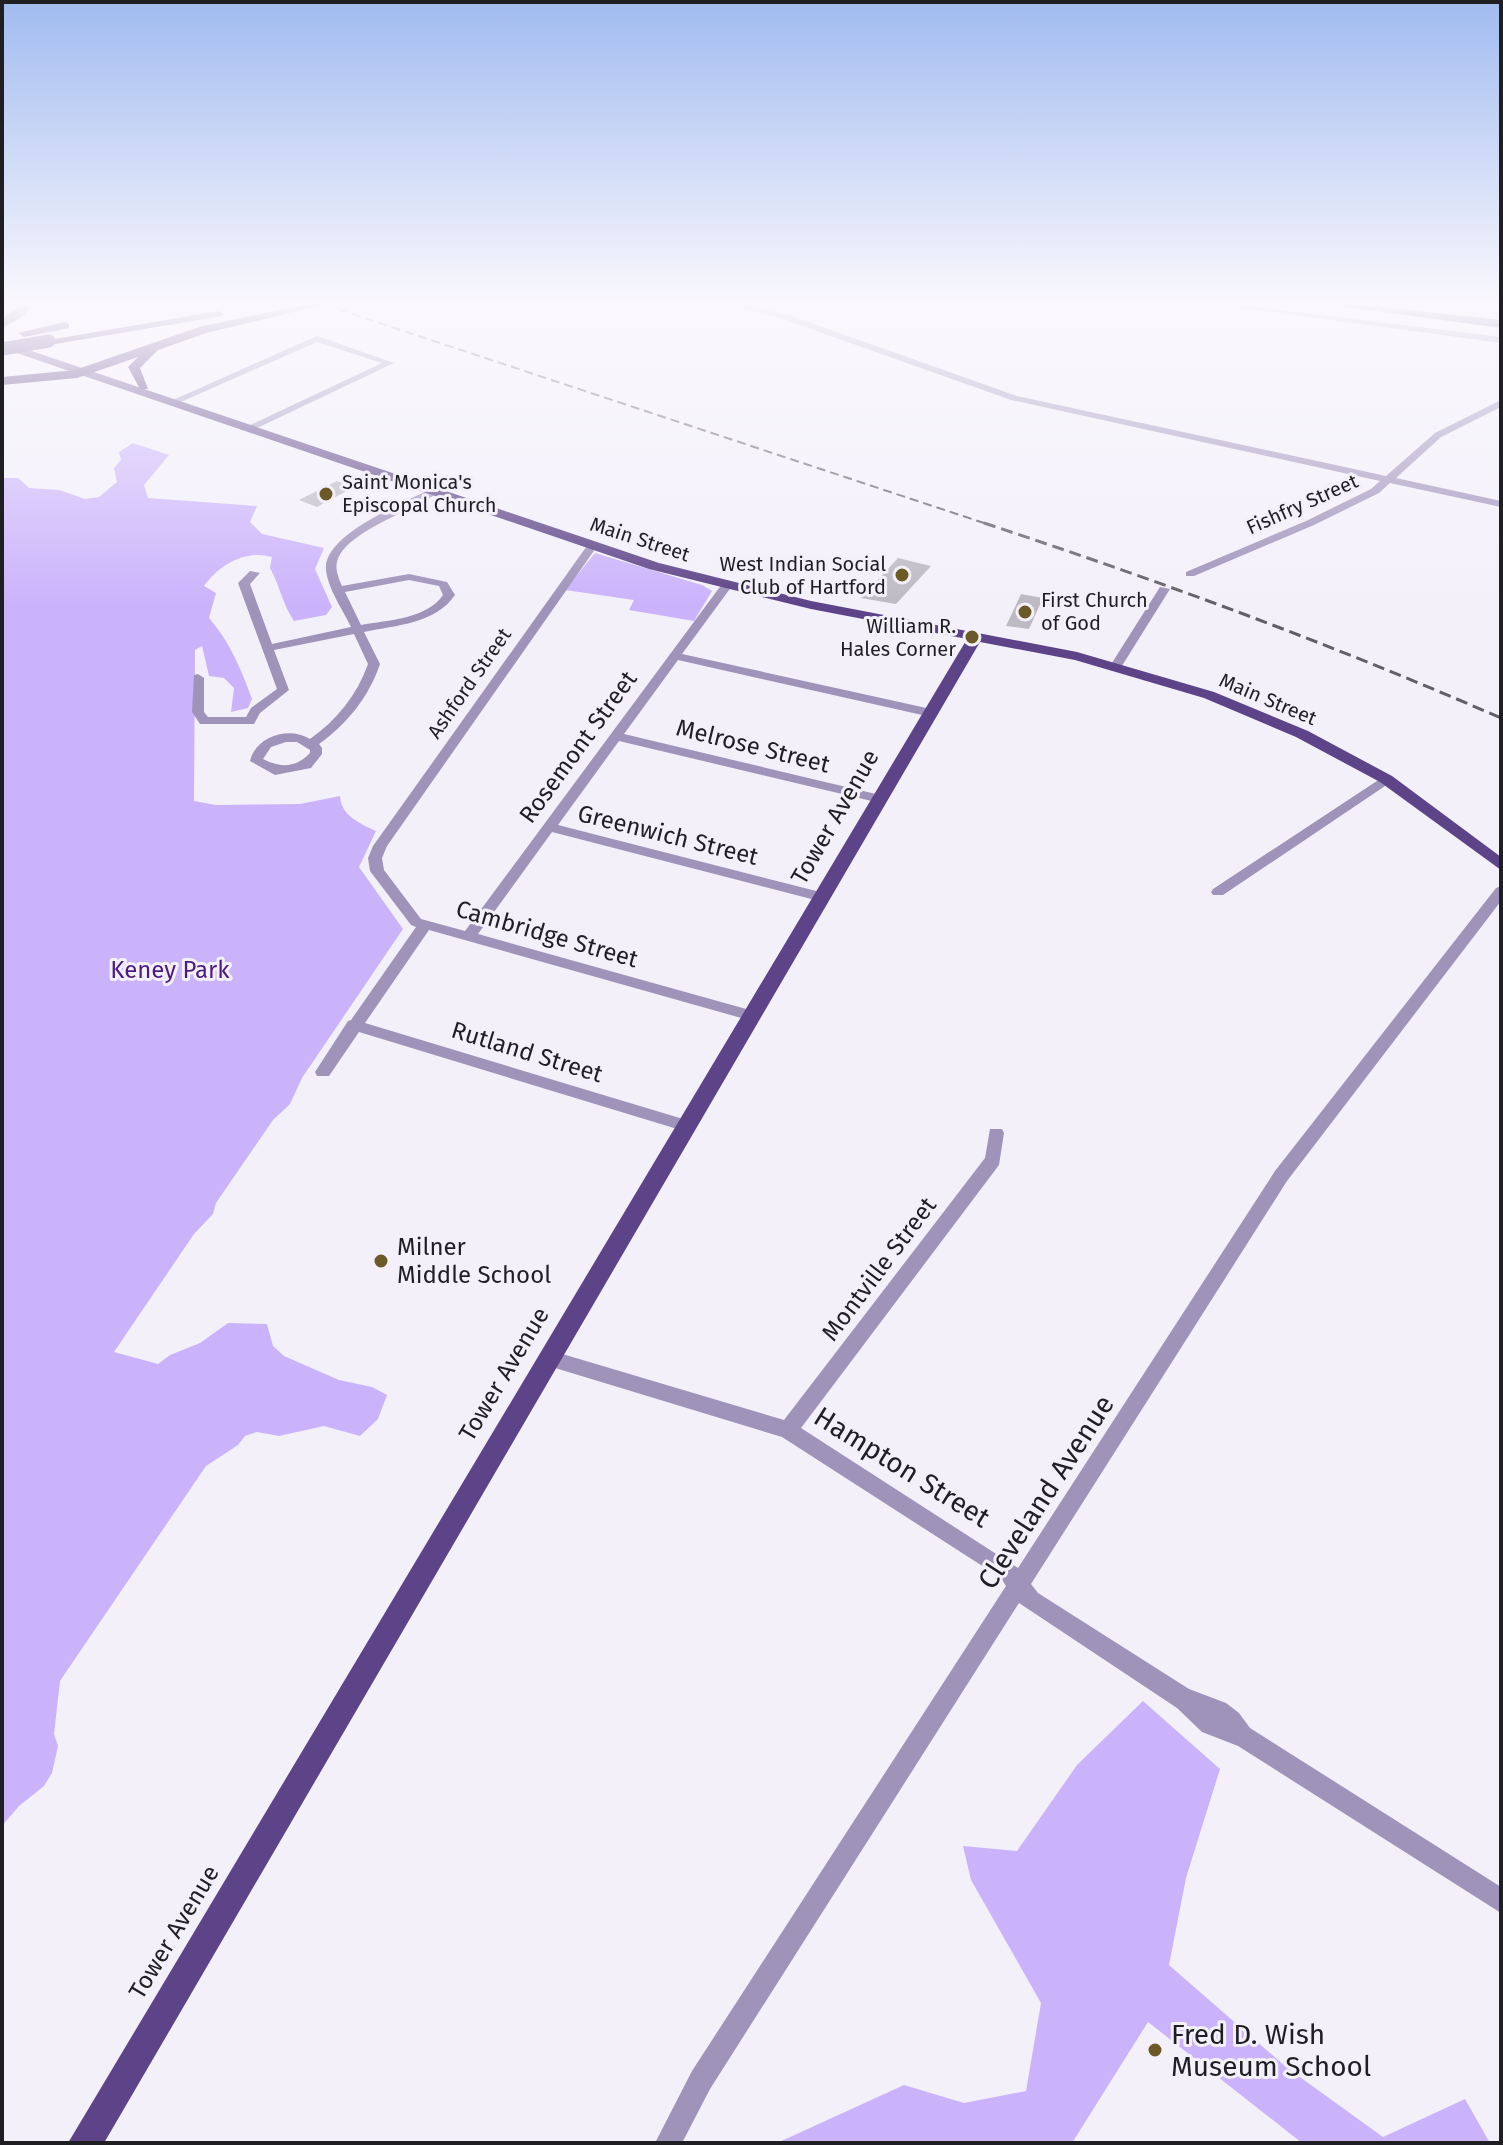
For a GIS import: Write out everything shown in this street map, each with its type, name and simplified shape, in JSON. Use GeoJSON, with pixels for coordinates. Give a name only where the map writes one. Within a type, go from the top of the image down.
{"type":"FeatureCollection","features":[{"type":"Feature","properties":{"kind":"main road","name":"Main Street"},"geometry":{"type":"LineString","coordinates":[[184,405],[593,545],[726,586],[1116,666],[1255,712],[1386,779],[1501,865]]}},
{"type":"Feature","properties":{"kind":"main road","name":"Tower Avenue"},"geometry":{"type":"LineString","coordinates":[[85,2143],[976,637]]}},
{"type":"Feature","properties":{"kind":"street"},"geometry":{"type":"LineString","coordinates":[[251,428],[300,405]]}},
{"type":"Feature","properties":{"kind":"street"},"geometry":{"type":"LineString","coordinates":[[1047,405],[1501,504]]}},
{"type":"Feature","properties":{"kind":"street","name":"Fishfry Street"},"geometry":{"type":"LineString","coordinates":[[1190,574],[1310,523],[1390,480],[1438,435],[1497,405]]}},
{"type":"Feature","properties":{"kind":"street"},"geometry":{"type":"LineString","coordinates":[[312,743],[316,754],[306,765],[275,771],[256,761],[260,749],[272,742],[292,737],[312,743],[331,731],[372,672],[372,654],[330,564],[335,553],[352,537],[435,491]]}},
{"type":"Feature","properties":{"kind":"street","name":"Ashford Street"},"geometry":{"type":"LineString","coordinates":[[380,846],[593,545]]}},
{"type":"Feature","properties":{"kind":"street"},"geometry":{"type":"LineString","coordinates":[[254,573],[244,583],[283,690],[280,696],[255,711],[250,726],[272,742]]}},
{"type":"Feature","properties":{"kind":"street"},"geometry":{"type":"LineString","coordinates":[[269,648],[430,614],[446,603],[449,591],[433,579],[409,577],[340,590]]}},
{"type":"Feature","properties":{"kind":"street","name":"Rosemont Street"},"geometry":{"type":"LineString","coordinates":[[469,936],[726,586]]}},
{"type":"Feature","properties":{"kind":"street"},"geometry":{"type":"LineString","coordinates":[[1116,666],[1164,589]]}},
{"type":"Feature","properties":{"kind":"street"},"geometry":{"type":"LineString","coordinates":[[675,656],[931,713]]}},
{"type":"Feature","properties":{"kind":"street"},"geometry":{"type":"LineString","coordinates":[[198,678],[198,712],[204,721],[250,721]]}},
{"type":"Feature","properties":{"kind":"street","name":"Melrose Street"},"geometry":{"type":"LineString","coordinates":[[616,736],[880,799]]}},
{"type":"Feature","properties":{"kind":"street"},"geometry":{"type":"LineString","coordinates":[[1218,892],[1386,779]]}},
{"type":"Feature","properties":{"kind":"street","name":"Greenwich Street"},"geometry":{"type":"LineString","coordinates":[[549,827],[823,897]]}},
{"type":"Feature","properties":{"kind":"street","name":"Cambridge Street"},"geometry":{"type":"LineString","coordinates":[[380,846],[375,858],[377,871],[411,918],[425,925],[752,1016]]}},
{"type":"Feature","properties":{"kind":"street","name":"Cleveland Avenue"},"geometry":{"type":"LineString","coordinates":[[668,2143],[701,2080],[1281,1176],[1501,891]]}},
{"type":"Feature","properties":{"kind":"street"},"geometry":{"type":"LineString","coordinates":[[323,1072],[425,925]]}},
{"type":"Feature","properties":{"kind":"street","name":"Rutland Street"},"geometry":{"type":"LineString","coordinates":[[353,1025],[687,1126]]}},
{"type":"Feature","properties":{"kind":"street","name":"Montville Street"},"geometry":{"type":"LineString","coordinates":[[788,1430],[993,1160],[996,1133]]}},
{"type":"Feature","properties":{"kind":"street","name":"Hampton Street"},"geometry":{"type":"LineString","coordinates":[[549,1358],[788,1430],[1008,1571],[1030,1600],[1185,1700],[1198,1718],[1220,1732],[1242,1736],[1501,1901]]}},
{"type":"Feature","properties":{"kind":"green space","name":"Keney Park"},"geometry":{"type":"Polygon","coordinates":[[[133,443],[169,455],[144,485],[148,498],[257,506],[250,522],[262,534],[324,548],[315,569],[332,607],[326,615],[294,621],[270,568],[272,557],[243,557],[225,565],[204,586],[216,593],[209,618],[234,656],[252,699],[248,708],[231,712],[234,688],[224,678],[209,676],[202,646],[195,650],[194,801],[216,805],[300,804],[340,796],[348,814],[376,831],[359,867],[403,929],[302,1078],[290,1104],[273,1120],[216,1203],[213,1214],[194,1234],[114,1352],[158,1364],[170,1355],[200,1343],[228,1323],[267,1324],[273,1346],[284,1356],[339,1380],[372,1387],[387,1395],[378,1419],[360,1436],[324,1426],[279,1436],[257,1432],[245,1436],[238,1445],[206,1466],[60,1681],[54,1734],[58,1746],[52,1773],[44,1786],[19,1806],[2,1826],[2,478],[18,478],[29,488],[59,490],[85,499],[99,497],[117,482],[114,468],[121,460],[119,452],[133,443]]]}},
{"type":"Feature","properties":{"kind":"green space"},"geometry":{"type":"Polygon","coordinates":[[[595,553],[702,585],[712,591],[694,621],[629,610],[634,600],[565,590],[595,553]]]}},
{"type":"Feature","properties":{"kind":"green space"},"geometry":{"type":"Polygon","coordinates":[[[1143,1701],[1220,1769],[1186,1878],[1169,1965],[1286,2067],[1383,2137],[1465,2099],[1490,2143],[1302,2143],[1148,2022],[1072,2143],[777,2143],[904,2085],[964,2103],[1026,2091],[1041,2003],[971,1880],[963,1846],[1017,1851],[1077,1765],[1143,1701]]]}},
{"type":"Feature","properties":{"kind":"building","name":"Saint Monica's Episcopal Church"},"geometry":{"type":"Polygon","coordinates":[[[337,481],[354,487],[317,507],[299,500],[337,481]]]}},
{"type":"Feature","properties":{"kind":"building","name":"West Indian Social Club of Hartford"},"geometry":{"type":"Polygon","coordinates":[[[898,558],[931,566],[896,604],[861,598],[898,558]]]}},
{"type":"Feature","properties":{"kind":"building","name":"First Church of God"},"geometry":{"type":"Polygon","coordinates":[[[1021,594],[1043,598],[1029,629],[1006,626],[1021,594]]]}},
{"type":"Feature","properties":{"kind":"railway"},"geometry":{"type":"LineString","coordinates":[[628,405],[985,523]]}},
{"type":"Feature","properties":{"kind":"railway"},"geometry":{"type":"LineString","coordinates":[[985,523],[990,525]]}},
{"type":"Feature","properties":{"kind":"railway"},"geometry":{"type":"LineString","coordinates":[[985,523],[1245,614],[1501,718]]}},
{"type":"Feature","properties":{"kind":"place","name":"Saint Monica's Episcopal Church"},"geometry":{"type":"Point","coordinates":[326,494]}},
{"type":"Feature","properties":{"kind":"place","name":"West Indian Social Club of Hartford"},"geometry":{"type":"Point","coordinates":[902,575]}},
{"type":"Feature","properties":{"kind":"place","name":"First Church of God"},"geometry":{"type":"Point","coordinates":[1025,612]}},
{"type":"Feature","properties":{"kind":"place","name":"William R. Hales Corner"},"geometry":{"type":"Point","coordinates":[972,637]}},
{"type":"Feature","properties":{"kind":"place","name":"Milner Middle School"},"geometry":{"type":"Point","coordinates":[381,1261]}},
{"type":"Feature","properties":{"kind":"place","name":"Fred D. Wish Museum School"},"geometry":{"type":"Point","coordinates":[1155,2050]}}]}
